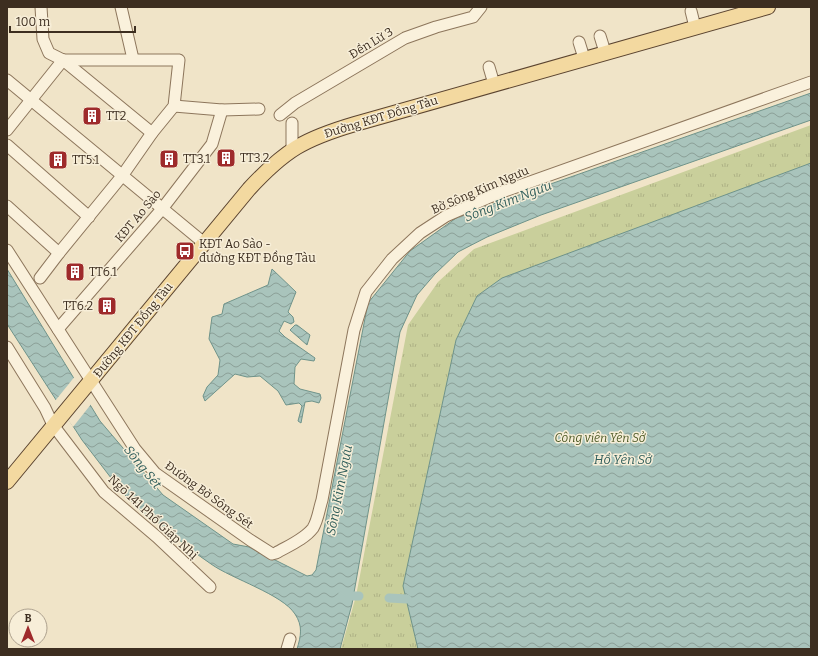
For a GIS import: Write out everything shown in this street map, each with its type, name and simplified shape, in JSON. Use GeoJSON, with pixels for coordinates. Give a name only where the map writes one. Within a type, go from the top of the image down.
{"type":"FeatureCollection","features":[{"type":"Feature","properties":{"kind":"main road","name":"Đường KĐT Đồng Tàu"},"geometry":{"type":"LineString","coordinates":[[58,421],[259,178],[292,149],[325,133],[605,52],[768,7]]}},
{"type":"Feature","properties":{"kind":"main road"},"geometry":{"type":"LineString","coordinates":[[7,482],[58,421]]}},
{"type":"Feature","properties":{"kind":"street"},"geometry":{"type":"LineString","coordinates":[[41,7],[43,39],[48,53],[63,60],[152,133]]}},
{"type":"Feature","properties":{"kind":"street"},"geometry":{"type":"LineString","coordinates":[[121,7],[133,59]]}},
{"type":"Feature","properties":{"kind":"street","name":"Đền Lừ 3"},"geometry":{"type":"LineString","coordinates":[[280,115],[295,103],[405,38],[436,27],[473,17],[481,7]]}},
{"type":"Feature","properties":{"kind":"street"},"geometry":{"type":"LineString","coordinates":[[691,11],[695,27]]}},
{"type":"Feature","properties":{"kind":"street"},"geometry":{"type":"LineString","coordinates":[[600,36],[605,52]]}},
{"type":"Feature","properties":{"kind":"street"},"geometry":{"type":"LineString","coordinates":[[579,42],[584,58]]}},
{"type":"Feature","properties":{"kind":"street"},"geometry":{"type":"LineString","coordinates":[[40,278],[58,253],[122,176],[152,133],[174,106],[179,60],[63,60]]}},
{"type":"Feature","properties":{"kind":"street"},"geometry":{"type":"LineString","coordinates":[[7,130],[63,60]]}},
{"type":"Feature","properties":{"kind":"street"},"geometry":{"type":"LineString","coordinates":[[489,67],[494,84]]}},
{"type":"Feature","properties":{"kind":"street"},"geometry":{"type":"LineString","coordinates":[[7,80],[204,243]]}},
{"type":"Feature","properties":{"kind":"street","name":"Bờ Sông Kim Ngưu"},"geometry":{"type":"LineString","coordinates":[[272,554],[299,540],[312,529],[322,500],[354,330],[366,292],[392,259],[420,233],[446,216],[499,193],[811,82]]}},
{"type":"Feature","properties":{"kind":"street"},"geometry":{"type":"LineString","coordinates":[[174,106],[222,110],[259,109]]}},
{"type":"Feature","properties":{"kind":"street","name":"KĐT Ao Sào"},"geometry":{"type":"LineString","coordinates":[[58,329],[162,209],[212,144],[222,110]]}},
{"type":"Feature","properties":{"kind":"street"},"geometry":{"type":"LineString","coordinates":[[292,123],[292,149]]}},
{"type":"Feature","properties":{"kind":"street"},"geometry":{"type":"LineString","coordinates":[[7,145],[89,217]]}},
{"type":"Feature","properties":{"kind":"street"},"geometry":{"type":"LineString","coordinates":[[7,206],[58,253]]}},
{"type":"Feature","properties":{"kind":"street","name":"Đường Bờ Sông Sét"},"geometry":{"type":"LineString","coordinates":[[7,250],[58,329],[89,384],[135,449],[155,473],[272,554]]}},
{"type":"Feature","properties":{"kind":"street"},"geometry":{"type":"LineString","coordinates":[[7,347],[45,408],[58,421]]}},
{"type":"Feature","properties":{"kind":"street","name":"Ngõ 141 Phố Giáp Nhị"},"geometry":{"type":"LineString","coordinates":[[58,421],[104,492],[157,537],[210,587]]}},
{"type":"Feature","properties":{"kind":"green space","name":"Hồ Yên Sở"},"geometry":{"type":"Polygon","coordinates":[[[811,125],[811,649],[341,649],[356,596],[408,325],[438,282],[474,249],[811,125]]]}},
{"type":"Feature","properties":{"kind":"water","name":"Sông Kim Ngưu"},"geometry":{"type":"Polygon","coordinates":[[[811,93],[811,120],[541,215],[487,237],[458,252],[435,274],[417,295],[400,332],[352,604],[340,649],[297,649],[300,627],[298,618],[289,607],[268,593],[220,570],[155,520],[145,515],[121,491],[82,440],[7,324],[7,269],[100,421],[163,495],[233,544],[249,547],[307,576],[312,575],[316,570],[368,303],[410,251],[459,216],[811,93]]]}},
{"type":"Feature","properties":{"kind":"water","name":"Hồ Yên Sở"},"geometry":{"type":"Polygon","coordinates":[[[811,163],[811,649],[418,649],[403,586],[456,340],[477,296],[502,278],[811,163]]]}},
{"type":"Feature","properties":{"kind":"water"},"geometry":{"type":"Polygon","coordinates":[[[272,269],[296,292],[288,312],[293,317],[294,322],[291,324],[284,321],[279,331],[285,337],[315,358],[314,361],[301,359],[295,367],[294,384],[300,389],[320,394],[321,398],[319,403],[312,401],[305,402],[301,423],[298,421],[302,406],[299,403],[286,405],[278,391],[260,376],[247,377],[235,374],[205,401],[203,396],[207,387],[218,375],[220,360],[209,339],[212,317],[222,314],[224,304],[268,285],[272,269]]]}},
{"type":"Feature","properties":{"kind":"water"},"geometry":{"type":"Polygon","coordinates":[[[295,325],[310,335],[307,345],[290,330],[295,325]]]}},
{"type":"Feature","properties":{"kind":"pier"},"geometry":{"type":"Polygon","coordinates":[[[76,375],[92,403],[73,427],[55,401],[76,375]]]}},
{"type":"Feature","properties":{"kind":"waterway"},"geometry":{"type":"LineString","coordinates":[[342,596],[359,596]]}},
{"type":"Feature","properties":{"kind":"waterway"},"geometry":{"type":"LineString","coordinates":[[389,598],[407,599]]}},
{"type":"Feature","properties":{"kind":"place","name":"TT2"},"geometry":{"type":"Point","coordinates":[92,116]}},
{"type":"Feature","properties":{"kind":"place","name":"TT3.2"},"geometry":{"type":"Point","coordinates":[226,158]}},
{"type":"Feature","properties":{"kind":"place","name":"TT3.1"},"geometry":{"type":"Point","coordinates":[169,159]}},
{"type":"Feature","properties":{"kind":"place","name":"TT5.1"},"geometry":{"type":"Point","coordinates":[58,160]}},
{"type":"Feature","properties":{"kind":"place","name":"KĐT Ao Sào - đường KĐT Đồng Tàu"},"geometry":{"type":"Point","coordinates":[185,251]}},
{"type":"Feature","properties":{"kind":"place","name":"TT6.1"},"geometry":{"type":"Point","coordinates":[75,272]}},
{"type":"Feature","properties":{"kind":"place","name":"TT6.2"},"geometry":{"type":"Point","coordinates":[107,306]}},
{"type":"Feature","properties":{"kind":"park label","name":"Công viên Yên Sở"},"geometry":{"type":"Point","coordinates":[600,438]}},
{"type":"Feature","properties":{"kind":"water label","name":"Sông Sét"},"geometry":{"type":"Point","coordinates":[143,467]}}]}
